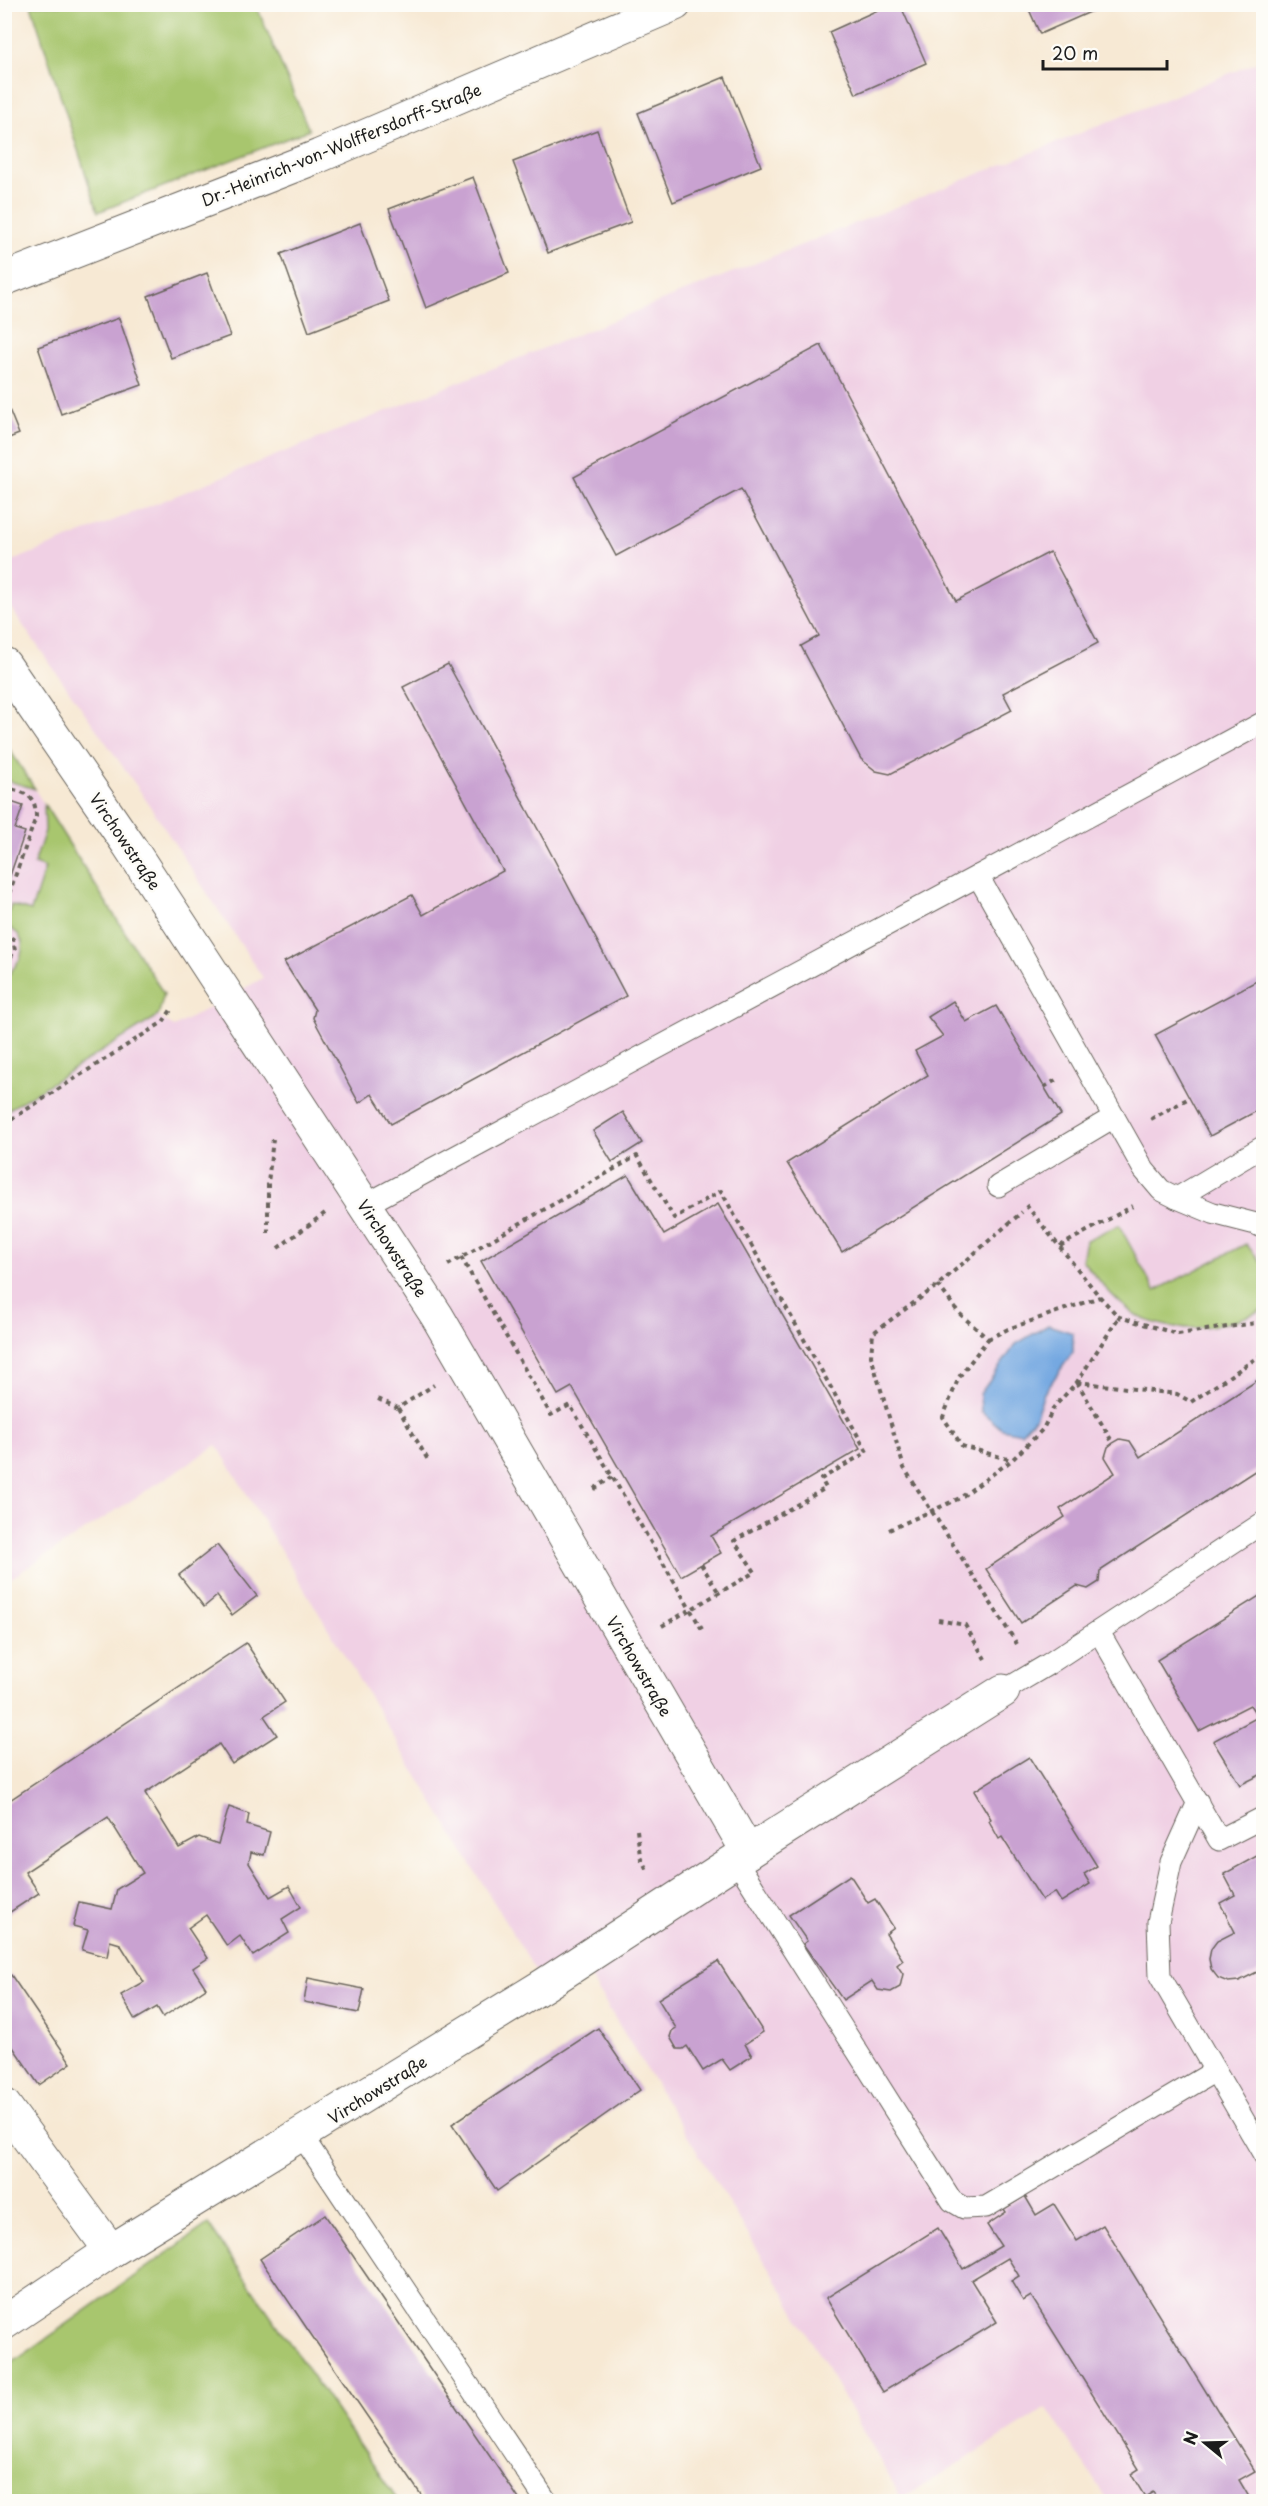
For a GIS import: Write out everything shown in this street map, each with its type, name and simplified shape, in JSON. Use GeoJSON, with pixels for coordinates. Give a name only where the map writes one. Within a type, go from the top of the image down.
{"type":"FeatureCollection","features":[{"type":"Feature","properties":{"kind":"street","name":"Dr.-Heinrich-von-Wolffersdorff-Straße"},"geometry":{"type":"LineString","coordinates":[[4,279],[320,156],[675,4]]}},
{"type":"Feature","properties":{"kind":"street","name":"Virchowstraße"},"geometry":{"type":"LineString","coordinates":[[4,664],[128,844],[416,1283],[628,1646],[742,1856]]}},
{"type":"Feature","properties":{"kind":"street","name":"Virchowstraße"},"geometry":{"type":"LineString","coordinates":[[4,2323],[111,2251],[302,2136],[571,1968],[742,1856],[1003,1691]]}},
{"type":"Feature","properties":{"kind":"street"},"geometry":{"type":"LineString","coordinates":[[4,2105],[111,2251]]}},
{"type":"Feature","properties":{"kind":"lane"},"geometry":{"type":"LineString","coordinates":[[360,1198],[978,876],[1263,722]]}},
{"type":"Feature","properties":{"kind":"lane"},"geometry":{"type":"LineString","coordinates":[[978,876],[1144,1170],[1169,1194],[1213,1213],[1261,1224]]}},
{"type":"Feature","properties":{"kind":"lane"},"geometry":{"type":"LineString","coordinates":[[1005,1182],[1119,1126]]}},
{"type":"Feature","properties":{"kind":"lane"},"geometry":{"type":"LineString","coordinates":[[1169,1194],[1263,1146]]}},
{"type":"Feature","properties":{"kind":"lane"},"geometry":{"type":"LineString","coordinates":[[1003,1691],[1099,1632],[1263,1522]]}},
{"type":"Feature","properties":{"kind":"lane"},"geometry":{"type":"LineString","coordinates":[[1099,1632],[1219,1840],[1263,1817]]}},
{"type":"Feature","properties":{"kind":"lane"},"geometry":{"type":"LineString","coordinates":[[1197,1802],[1169,1872],[1158,1922],[1160,1976],[1263,2155]]}},
{"type":"Feature","properties":{"kind":"lane"},"geometry":{"type":"LineString","coordinates":[[742,1856],[952,2201],[964,2208],[986,2207],[1215,2071]]}},
{"type":"Feature","properties":{"kind":"lane"},"geometry":{"type":"LineString","coordinates":[[302,2136],[548,2502]]}},
{"type":"Feature","properties":{"kind":"path"},"geometry":{"type":"LineString","coordinates":[[4,787],[29,795],[36,804],[36,817],[4,908]]}},
{"type":"Feature","properties":{"kind":"path"},"geometry":{"type":"LineString","coordinates":[[4,932],[13,939],[15,950],[4,968]]}},
{"type":"Feature","properties":{"kind":"path"},"geometry":{"type":"LineString","coordinates":[[4,1124],[164,1022],[173,1008]]}},
{"type":"Feature","properties":{"kind":"path"},"geometry":{"type":"LineString","coordinates":[[268,1233],[268,1183],[281,1076]]}},
{"type":"Feature","properties":{"kind":"path"},"geometry":{"type":"LineString","coordinates":[[1119,1126],[1189,1098]]}},
{"type":"Feature","properties":{"kind":"path"},"geometry":{"type":"LineString","coordinates":[[416,1283],[637,1156],[674,1218],[721,1191],[867,1452],[821,1479],[826,1488],[735,1541],[755,1572],[628,1646]]}},
{"type":"Feature","properties":{"kind":"path"},"geometry":{"type":"LineString","coordinates":[[1005,1182],[1119,1317],[1178,1334],[1263,1322]]}},
{"type":"Feature","properties":{"kind":"path"},"geometry":{"type":"LineString","coordinates":[[1060,1246],[1169,1194]]}},
{"type":"Feature","properties":{"kind":"path"},"geometry":{"type":"LineString","coordinates":[[278,1248],[360,1198]]}},
{"type":"Feature","properties":{"kind":"path"},"geometry":{"type":"LineString","coordinates":[[1018,1646],[904,1468],[871,1356],[873,1333],[938,1285],[1027,1208]]}},
{"type":"Feature","properties":{"kind":"path"},"geometry":{"type":"LineString","coordinates":[[461,1257],[551,1415],[570,1405],[703,1631]]}},
{"type":"Feature","properties":{"kind":"path"},"geometry":{"type":"LineString","coordinates":[[938,1285],[959,1313],[988,1339]]}},
{"type":"Feature","properties":{"kind":"path"},"geometry":{"type":"LineString","coordinates":[[1012,1460],[962,1446],[943,1417],[959,1377],[988,1339],[1008,1329],[1100,1297]]}},
{"type":"Feature","properties":{"kind":"path"},"geometry":{"type":"LineString","coordinates":[[889,1530],[960,1498],[1012,1460],[1043,1429],[1054,1407],[1077,1382],[1119,1317]]}},
{"type":"Feature","properties":{"kind":"path"},"geometry":{"type":"LineString","coordinates":[[1077,1382],[1177,1395],[1191,1402],[1263,1353]]}},
{"type":"Feature","properties":{"kind":"path"},"geometry":{"type":"LineString","coordinates":[[398,1408],[465,1364]]}},
{"type":"Feature","properties":{"kind":"path"},"geometry":{"type":"LineString","coordinates":[[1077,1382],[1113,1443]]}},
{"type":"Feature","properties":{"kind":"path"},"geometry":{"type":"LineString","coordinates":[[378,1399],[398,1408],[428,1460]]}},
{"type":"Feature","properties":{"kind":"path"},"geometry":{"type":"LineString","coordinates":[[594,1489],[612,1477]]}},
{"type":"Feature","properties":{"kind":"path"},"geometry":{"type":"LineString","coordinates":[[701,1564],[719,1593]]}},
{"type":"Feature","properties":{"kind":"path"},"geometry":{"type":"LineString","coordinates":[[938,1620],[965,1625],[1003,1691]]}},
{"type":"Feature","properties":{"kind":"shaded area"},"geometry":{"type":"Polygon","coordinates":[[[1263,60],[1263,2501],[1108,2501],[1047,2408],[902,2499],[781,2288],[581,1963],[544,1985],[217,1445],[5,1582],[4,712],[11,721],[6,744],[164,994],[158,1016],[174,1027],[263,978],[138,788],[5,600],[5,564],[1263,60]]]}},
{"type":"Feature","properties":{"kind":"green space"},"geometry":{"type":"Polygon","coordinates":[[[31,5],[256,5],[309,130],[98,212],[31,5]]]}},
{"type":"Feature","properties":{"kind":"green space"},"geometry":{"type":"Polygon","coordinates":[[[6,744],[35,789],[5,780],[6,744]]]}},
{"type":"Feature","properties":{"kind":"green space"},"geometry":{"type":"Polygon","coordinates":[[[44,804],[164,994],[158,1016],[5,1112],[5,980],[20,959],[22,942],[18,934],[5,924],[11,905],[31,911],[45,868],[34,864],[45,831],[44,804]]]}},
{"type":"Feature","properties":{"kind":"green space"},"geometry":{"type":"Polygon","coordinates":[[[1119,1225],[1155,1291],[1246,1244],[1263,1264],[1263,1309],[1221,1324],[1191,1328],[1161,1325],[1137,1316],[1111,1294],[1082,1260],[1086,1240],[1119,1225]]]}},
{"type":"Feature","properties":{"kind":"green space"},"geometry":{"type":"Polygon","coordinates":[[[208,2224],[398,2501],[5,2501],[5,2368],[208,2224]]]}},
{"type":"Feature","properties":{"kind":"water"},"geometry":{"type":"Polygon","coordinates":[[[1048,1325],[1073,1333],[1073,1352],[1044,1393],[1035,1418],[1021,1433],[1002,1429],[981,1411],[980,1394],[1016,1344],[1048,1325]]]}},
{"type":"Feature","properties":{"kind":"building"},"geometry":{"type":"Polygon","coordinates":[[[891,4],[900,4],[926,63],[856,94],[829,32],[891,4]]]}},
{"type":"Feature","properties":{"kind":"building"},"geometry":{"type":"Polygon","coordinates":[[[1027,5],[1106,5],[1040,34],[1027,5]]]}},
{"type":"Feature","properties":{"kind":"building"},"geometry":{"type":"Polygon","coordinates":[[[725,77],[761,166],[673,202],[638,113],[725,77]]]}},
{"type":"Feature","properties":{"kind":"building"},"geometry":{"type":"Polygon","coordinates":[[[597,130],[631,222],[548,253],[513,162],[597,130]]]}},
{"type":"Feature","properties":{"kind":"building"},"geometry":{"type":"Polygon","coordinates":[[[473,177],[509,273],[426,308],[389,209],[473,177]]]}},
{"type":"Feature","properties":{"kind":"building"},"geometry":{"type":"Polygon","coordinates":[[[360,223],[389,301],[309,332],[281,254],[360,223]]]}},
{"type":"Feature","properties":{"kind":"building"},"geometry":{"type":"Polygon","coordinates":[[[207,273],[230,336],[171,358],[148,296],[207,273]]]}},
{"type":"Feature","properties":{"kind":"building"},"geometry":{"type":"Polygon","coordinates":[[[119,318],[142,385],[61,414],[38,347],[119,318]]]}},
{"type":"Feature","properties":{"kind":"building"},"geometry":{"type":"Polygon","coordinates":[[[821,345],[956,601],[1050,552],[1098,643],[1003,693],[1012,710],[890,774],[876,771],[861,759],[801,646],[819,636],[741,489],[616,556],[574,477],[821,345]]]}},
{"type":"Feature","properties":{"kind":"building"},"geometry":{"type":"Polygon","coordinates":[[[4,397],[19,434],[4,440],[4,397]]]}},
{"type":"Feature","properties":{"kind":"building"},"geometry":{"type":"Polygon","coordinates":[[[448,664],[626,996],[391,1124],[372,1094],[359,1103],[313,1018],[315,1010],[284,962],[412,895],[423,915],[503,871],[403,687],[448,664]]]}},
{"type":"Feature","properties":{"kind":"building"},"geometry":{"type":"Polygon","coordinates":[[[5,800],[23,806],[15,829],[25,832],[5,890],[5,800]]]}},
{"type":"Feature","properties":{"kind":"building"},"geometry":{"type":"Polygon","coordinates":[[[1264,977],[1264,1107],[1210,1136],[1155,1035],[1264,977]]]}},
{"type":"Feature","properties":{"kind":"building"},"geometry":{"type":"Polygon","coordinates":[[[953,1001],[966,1022],[996,1006],[1061,1115],[842,1252],[787,1163],[928,1075],[915,1051],[943,1036],[928,1017],[953,1001]]]}},
{"type":"Feature","properties":{"kind":"building"},"geometry":{"type":"Polygon","coordinates":[[[623,1112],[642,1143],[612,1162],[593,1131],[623,1112]]]}},
{"type":"Feature","properties":{"kind":"building"},"geometry":{"type":"Polygon","coordinates":[[[628,1175],[664,1235],[718,1204],[860,1449],[711,1536],[721,1553],[681,1576],[572,1387],[558,1395],[481,1261],[628,1175]]]}},
{"type":"Feature","properties":{"kind":"building"},"geometry":{"type":"Polygon","coordinates":[[[1264,1376],[1264,1465],[1100,1571],[1099,1582],[1088,1589],[1077,1586],[1021,1623],[986,1569],[1065,1517],[1060,1509],[1115,1473],[1105,1457],[1108,1447],[1113,1443],[1120,1439],[1130,1441],[1140,1457],[1264,1376]]]}},
{"type":"Feature","properties":{"kind":"building"},"geometry":{"type":"Polygon","coordinates":[[[217,1545],[257,1596],[232,1615],[217,1596],[204,1607],[179,1575],[217,1545]]]}},
{"type":"Feature","properties":{"kind":"building"},"geometry":{"type":"Polygon","coordinates":[[[1264,1593],[1264,1773],[1240,1785],[1213,1741],[1258,1717],[1250,1705],[1199,1731],[1157,1660],[1264,1593]]]}},
{"type":"Feature","properties":{"kind":"building"},"geometry":{"type":"Polygon","coordinates":[[[246,1643],[285,1702],[264,1716],[277,1735],[232,1764],[219,1744],[145,1793],[179,1848],[199,1837],[218,1844],[229,1807],[249,1814],[247,1825],[270,1832],[264,1855],[251,1852],[249,1863],[270,1897],[289,1886],[301,1907],[282,1919],[289,1933],[253,1956],[240,1936],[227,1946],[206,1915],[188,1928],[208,1958],[193,1968],[206,1988],[163,2017],[157,2007],[135,2020],[121,1995],[144,1982],[120,1944],[110,1941],[107,1957],[82,1950],[88,1930],[73,1926],[79,1902],[112,1909],[117,1889],[143,1873],[108,1817],[25,1872],[39,1893],[4,1916],[4,1804],[246,1643]]]}},
{"type":"Feature","properties":{"kind":"building"},"geometry":{"type":"Polygon","coordinates":[[[1029,1757],[1097,1866],[1084,1874],[1090,1884],[1061,1902],[1055,1892],[1042,1900],[1002,1837],[999,1839],[989,1821],[991,1819],[974,1791],[1029,1757]]]}},
{"type":"Feature","properties":{"kind":"building"},"geometry":{"type":"Polygon","coordinates":[[[1264,1852],[1264,1980],[1259,1971],[1239,1981],[1228,1982],[1218,1978],[1211,1969],[1209,1959],[1211,1949],[1217,1941],[1235,1932],[1220,1903],[1235,1895],[1224,1874],[1264,1852]]]}},
{"type":"Feature","properties":{"kind":"building"},"geometry":{"type":"Polygon","coordinates":[[[850,1875],[868,1903],[875,1899],[894,1928],[886,1934],[903,1960],[897,1965],[903,1974],[900,1987],[891,1992],[878,1990],[872,1981],[843,2000],[803,1944],[807,1941],[789,1915],[850,1875]]]}},
{"type":"Feature","properties":{"kind":"building"},"geometry":{"type":"Polygon","coordinates":[[[718,1961],[763,2032],[745,2044],[752,2056],[730,2070],[722,2059],[703,2071],[687,2046],[677,2049],[670,2037],[676,2028],[658,1999],[718,1961]]]}},
{"type":"Feature","properties":{"kind":"building"},"geometry":{"type":"Polygon","coordinates":[[[11,1975],[71,2063],[39,2085],[4,2034],[4,1980],[11,1975]]]}},
{"type":"Feature","properties":{"kind":"building"},"geometry":{"type":"Polygon","coordinates":[[[308,1978],[364,1989],[359,2013],[304,2002],[308,1978]]]}},
{"type":"Feature","properties":{"kind":"building"},"geometry":{"type":"Polygon","coordinates":[[[598,2028],[640,2090],[497,2191],[452,2124],[598,2028]]]}},
{"type":"Feature","properties":{"kind":"building"},"geometry":{"type":"Polygon","coordinates":[[[1025,2196],[1036,2215],[1054,2204],[1077,2241],[1103,2225],[1255,2471],[1239,2480],[1252,2502],[1159,2502],[1153,2492],[1145,2497],[1131,2474],[1139,2469],[1031,2296],[1023,2301],[1011,2281],[1019,2276],[1008,2258],[971,2280],[997,2322],[883,2392],[826,2298],[938,2228],[963,2269],[1001,2246],[987,2225],[1006,2212],[1004,2209],[1025,2196]]]}},
{"type":"Feature","properties":{"kind":"building"},"geometry":{"type":"Polygon","coordinates":[[[325,2215],[521,2502],[426,2502],[310,2333],[260,2259],[325,2215]]]}}]}
